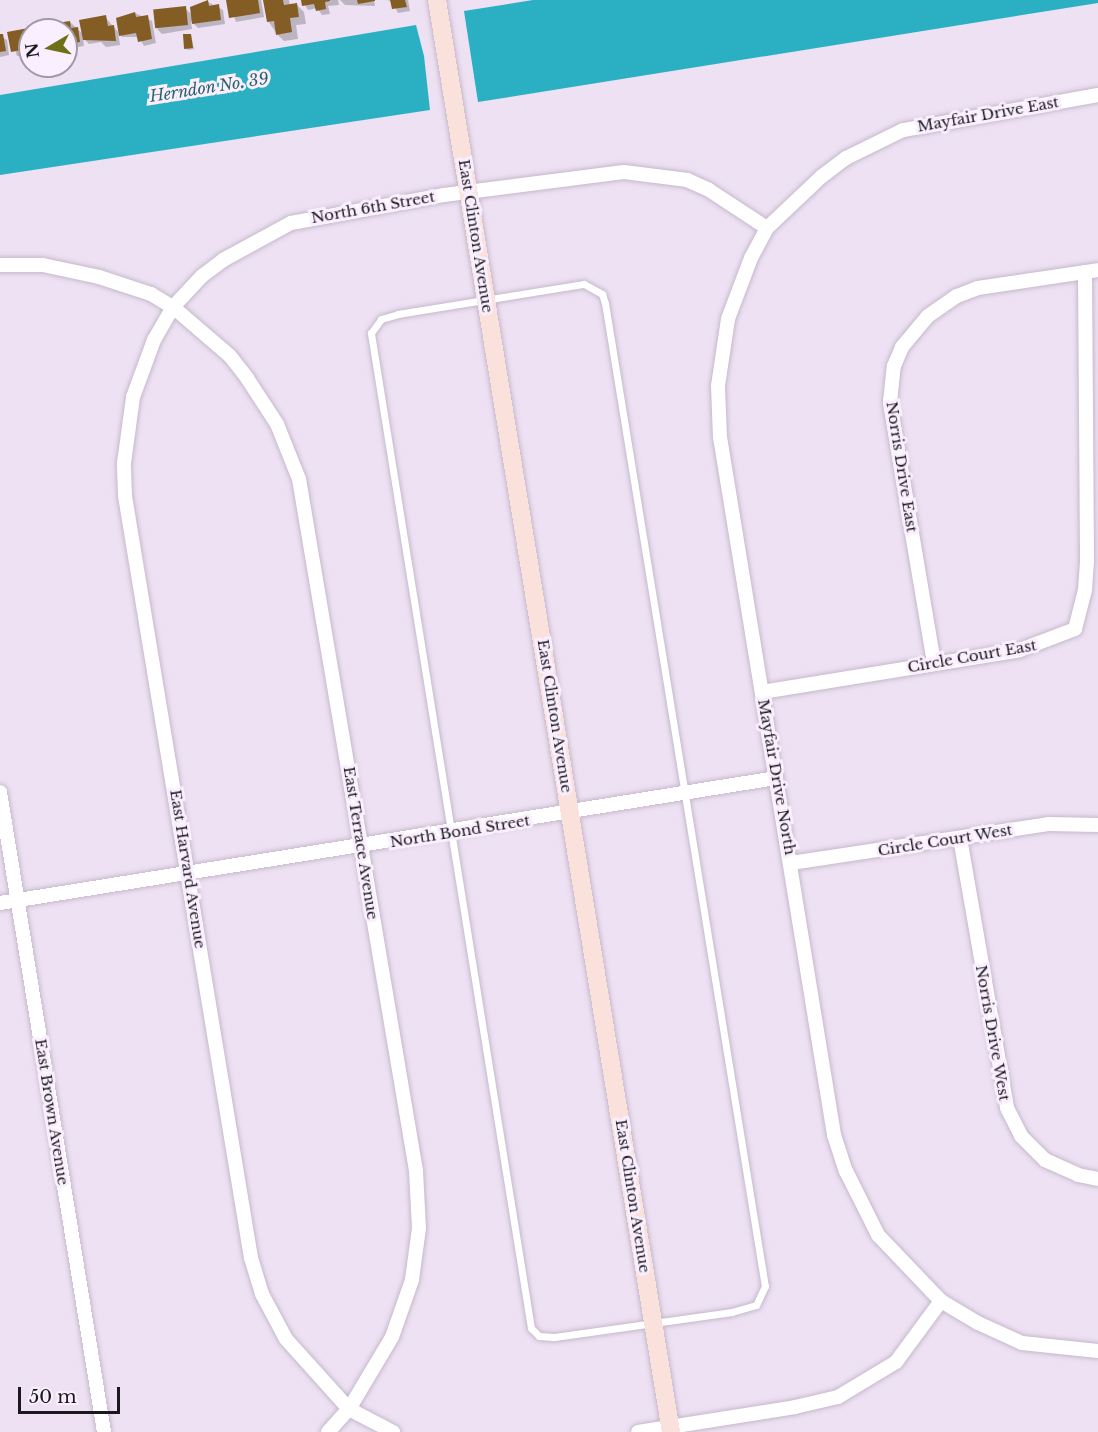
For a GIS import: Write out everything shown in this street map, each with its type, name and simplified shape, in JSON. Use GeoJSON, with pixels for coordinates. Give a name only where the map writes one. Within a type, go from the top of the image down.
{"type":"FeatureCollection","features":[{"type":"Feature","properties":{"kind":"main road","name":"East Clinton Avenue"},"geometry":{"type":"LineString","coordinates":[[437,0],[671,1429]]}},
{"type":"Feature","properties":{"kind":"street","name":"Mayfair Drive East"},"geometry":{"type":"LineString","coordinates":[[767,228],[822,176],[846,158],[903,130],[1098,95]]}},
{"type":"Feature","properties":{"kind":"street","name":"North 6th Street"},"geometry":{"type":"LineString","coordinates":[[173,307],[223,260],[291,223],[604,174],[644,172],[687,180],[709,190],[767,228]]}},
{"type":"Feature","properties":{"kind":"street","name":"Mayfair Drive North"},"geometry":{"type":"LineString","coordinates":[[767,228],[728,318],[718,386],[720,437],[839,1153],[854,1191],[878,1235],[941,1300],[978,1323],[1022,1343],[1098,1351]]}},
{"type":"Feature","properties":{"kind":"street"},"geometry":{"type":"LineString","coordinates":[[0,265],[43,265],[99,277],[151,294],[173,307]]}},
{"type":"Feature","properties":{"kind":"street","name":"Circle Court East"},"geometry":{"type":"LineString","coordinates":[[762,692],[1020,650],[1075,629],[1086,590],[1091,271]]}},
{"type":"Feature","properties":{"kind":"street","name":"Norris Drive East"},"geometry":{"type":"LineString","coordinates":[[934,663],[892,416],[894,366],[914,330],[957,296],[978,288],[1091,271]]}},
{"type":"Feature","properties":{"kind":"street","name":"East Terrace Avenue"},"geometry":{"type":"LineString","coordinates":[[173,307],[230,356],[263,400],[290,451],[307,512],[416,1171],[419,1228],[412,1280],[392,1337],[349,1409],[328,1432]]}},
{"type":"Feature","properties":{"kind":"street","name":"East Harvard Avenue"},"geometry":{"type":"LineString","coordinates":[[173,307],[141,368],[127,427],[124,463],[126,496],[251,1258],[262,1294],[286,1339],[349,1409]]}},
{"type":"Feature","properties":{"kind":"street","name":"North Bond Street"},"geometry":{"type":"LineString","coordinates":[[0,903],[453,833],[776,778]]}},
{"type":"Feature","properties":{"kind":"street","name":"East Brown Avenue"},"geometry":{"type":"LineString","coordinates":[[0,792],[104,1432]]}},
{"type":"Feature","properties":{"kind":"street","name":"Circle Court West"},"geometry":{"type":"LineString","coordinates":[[791,863],[1048,824],[1098,825]]}},
{"type":"Feature","properties":{"kind":"street","name":"Norris Drive West"},"geometry":{"type":"LineString","coordinates":[[960,838],[1007,1108],[1022,1136],[1045,1160],[1078,1175],[1098,1179]]}},
{"type":"Feature","properties":{"kind":"street"},"geometry":{"type":"LineString","coordinates":[[638,1432],[671,1429],[815,1404],[858,1387],[896,1362],[941,1300]]}},
{"type":"Feature","properties":{"kind":"street"},"geometry":{"type":"LineString","coordinates":[[349,1409],[393,1432]]}},
{"type":"Feature","properties":{"kind":"lane"},"geometry":{"type":"LineString","coordinates":[[584,284],[602,294],[765,1286],[760,1300],[748,1308],[575,1336],[539,1336],[531,1328],[371,333],[381,319],[398,314],[487,302],[584,284]]}},
{"type":"Feature","properties":{"kind":"water"},"geometry":{"type":"Polygon","coordinates":[[[533,0],[1098,0],[1098,3],[478,102],[464,11],[533,0]]]}},
{"type":"Feature","properties":{"kind":"water","name":"Herndon No. 39"},"geometry":{"type":"Polygon","coordinates":[[[416,25],[424,56],[430,110],[0,175],[0,95],[416,25]]]}},
{"type":"Feature","properties":{"kind":"building"},"geometry":{"type":"Polygon","coordinates":[[[208,0],[209,6],[219,4],[221,20],[192,24],[190,7],[208,0]]]}},
{"type":"Feature","properties":{"kind":"building"},"geometry":{"type":"Polygon","coordinates":[[[226,0],[258,0],[260,13],[229,18],[226,0]]]}},
{"type":"Feature","properties":{"kind":"building"},"geometry":{"type":"Polygon","coordinates":[[[263,0],[283,0],[284,5],[297,3],[299,17],[290,18],[292,32],[276,35],[274,21],[267,22],[263,0]]]}},
{"type":"Feature","properties":{"kind":"building"},"geometry":{"type":"Polygon","coordinates":[[[301,0],[330,1],[325,2],[326,9],[316,11],[314,4],[302,6],[301,0]]]}},
{"type":"Feature","properties":{"kind":"building"},"geometry":{"type":"Polygon","coordinates":[[[357,0],[375,0],[375,1],[358,4],[357,0]]]}},
{"type":"Feature","properties":{"kind":"building"},"geometry":{"type":"Polygon","coordinates":[[[390,0],[405,0],[407,7],[392,9],[390,0]]]}},
{"type":"Feature","properties":{"kind":"building"},"geometry":{"type":"Polygon","coordinates":[[[186,6],[188,25],[155,28],[153,9],[186,6]]]}},
{"type":"Feature","properties":{"kind":"building"},"geometry":{"type":"Polygon","coordinates":[[[135,12],[136,17],[148,15],[152,39],[138,42],[136,33],[119,36],[116,18],[135,12]]]}},
{"type":"Feature","properties":{"kind":"building"},"geometry":{"type":"Polygon","coordinates":[[[106,15],[108,26],[114,25],[116,41],[83,40],[79,20],[106,15]]]}},
{"type":"Feature","properties":{"kind":"building"},"geometry":{"type":"Polygon","coordinates":[[[18,30],[18,51],[11,52],[7,32],[18,30]]]}},
{"type":"Feature","properties":{"kind":"building"},"geometry":{"type":"Polygon","coordinates":[[[0,34],[3,34],[6,51],[0,52],[0,34]]]}},
{"type":"Feature","properties":{"kind":"building"},"geometry":{"type":"Polygon","coordinates":[[[183,34],[191,34],[193,48],[184,49],[183,34]]]}}]}
